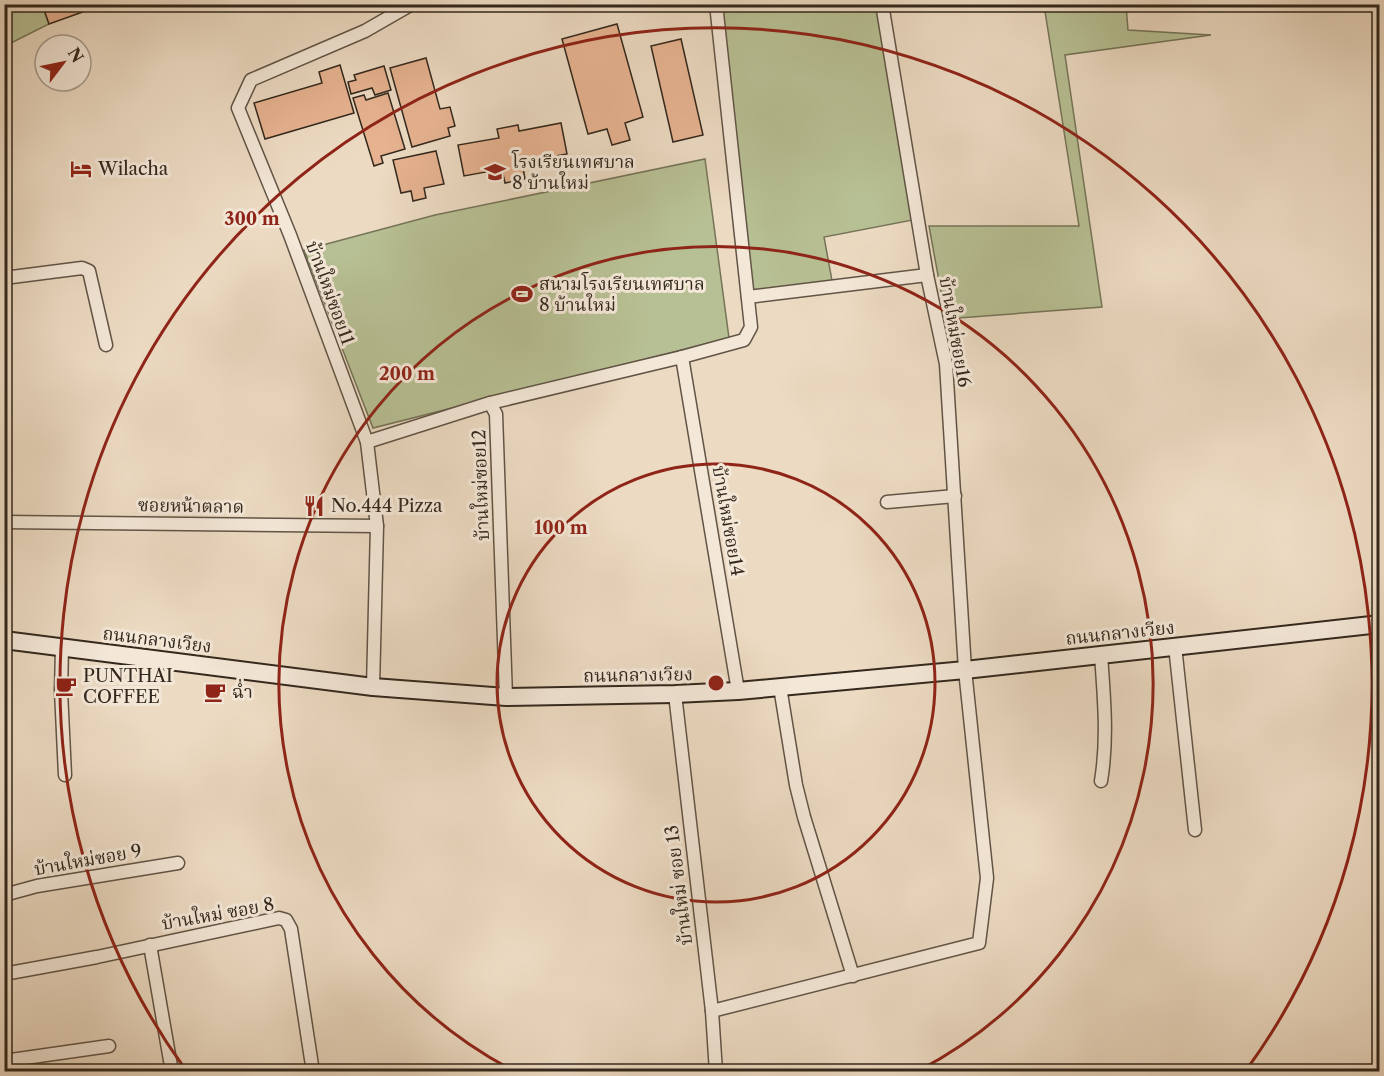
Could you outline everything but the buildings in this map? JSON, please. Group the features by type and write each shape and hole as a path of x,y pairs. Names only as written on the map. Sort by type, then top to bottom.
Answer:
{"main road":[{"name":"ถนนกลางเวียง","path":"4,640 373,687 506,697 738,691 1101,655 1380,624"}],"street":[{"name":"บ้านใหม่ซอย11","path":"373,687 377,526 367,442 290,236 238,108 251,80 365,31 412,4"},
{"path":"490,403 744,340 751,327 716,4"},
{"name":"บ้านใหม่ซอย16","path":"853,976 979,943 987,878 964,669 946,364 927,274 882,4"},
{"path":"4,278 82,268 89,271 106,345"},
{"path":"748,297 927,274"},
{"name":"บ้านใหม่ซอย14","path":"682,357 738,691"},
{"name":"บ้านใหม่ซอย12","path":"367,442 490,403 496,414 506,697"},
{"path":"888,502 955,496"},
{"name":"ซอยหน้าตลาด","path":"4,522 377,526"},
{"path":"1176,646 1195,830"},
{"path":"62,647 61,691 65,775"},
{"path":"1101,655 1106,753 1101,781"},
{"path":"712,1011 853,976 804,817 796,784 780,687"},
{"name":"บ้านใหม่ ซอย 13","path":"675,694 712,1011 716,1071"},
{"name":"บ้านใหม่ซอย 9","path":"4,895 38,886 177,863"},
{"name":"บ้านใหม่ ซอย 8","path":"4,974 97,957 279,918 286,920 291,928 313,1071"},
{"path":"150,945 172,1071"},
{"path":"4,1061 109,1046"}],"green space":[{"path":"5,5 42,5 49,24 5,46"},
{"path":"715,5 882,5 918,219 824,237 833,286 748,297"},
{"path":"1044,5 1126,5 1128,30 1211,35 1065,55 1102,307 946,319 929,226 1079,226"},
{"name":"สนามโรงเรียนเทศบาล 8 บ้านใหม่","path":"705,159 729,338 373,428 304,250 435,215"}],"place":[{"name":"Wilacha","path":"81,169"},
{"name":"โรงเรียนเทศบาล 8 บ้านใหม่","path":"495,172"},
{"name":"สนามโรงเรียนเทศบาล 8 บ้านใหม่","path":"522,294"},
{"name":"No.444 Pizza","path":"314,506"},
{"name":"PUNTHAI COFFEE","path":"66,686"},
{"name":"ฉ่ำ","path":"215,692"}]}
